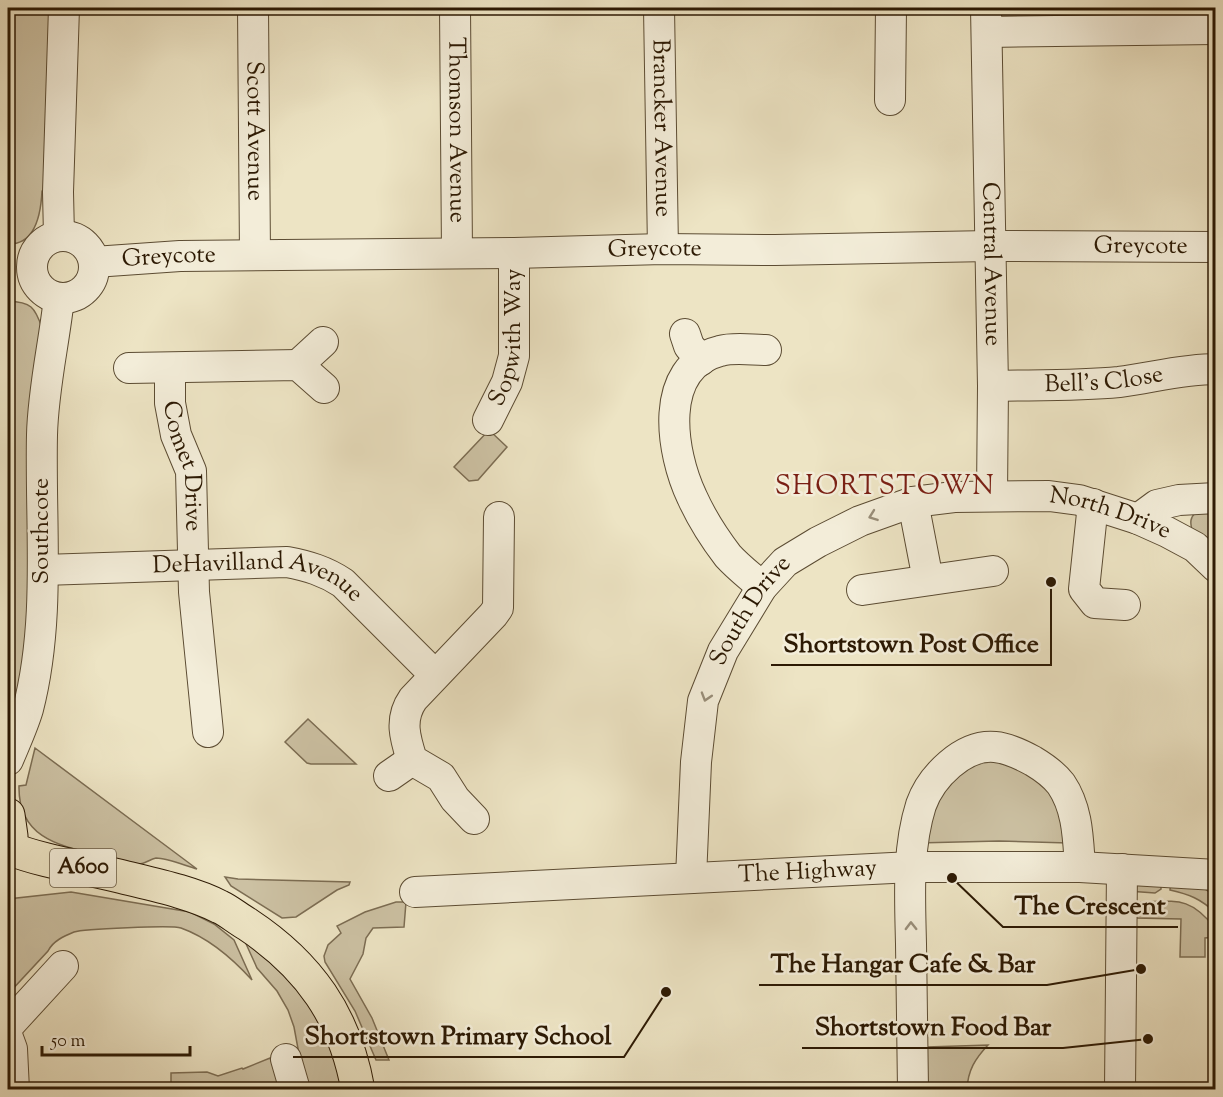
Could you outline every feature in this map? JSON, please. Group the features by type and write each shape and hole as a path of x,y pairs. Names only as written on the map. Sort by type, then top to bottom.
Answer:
{"main road":[{"path":"8,815 11,836 8,849"},
{"name":"A600","path":"8,849 31,857 159,887 221,907 270,941 307,975 344,1034 358,1089"}],"street":[{"path":"59,236 58,192 64,8"},
{"name":"Scott Avenue","path":"254,8 255,255"},
{"name":"Thomson Avenue","path":"455,8 458,253"},
{"name":"Brancker Avenue","path":"659,8 663,249"},
{"path":"890,100 891,8"},
{"path":"987,20 1215,29"},
{"name":"Central Avenue","path":"987,20 993,386 992,495"},
{"path":"59,236 70,237 83,244 94,262 92,279 84,291 72,297 59,298 48,295 19,267 40,245 59,236"},
{"name":"Greycote","path":"94,262 180,256 514,253 663,249 775,250 990,246 1215,247"},
{"name":"Sopwith Way","path":"488,420 507,382 513,356 514,253"},
{"name":"Southcote","path":"8,760 27,711 36,675 43,570 42,433 45,393 59,298"},
{"path":"684,334 689,346 701,360"},
{"path":"323,342 298,365 324,388"},
{"path":"762,587 728,556 692,497 677,449 674,413 676,394 683,379 701,360 721,350 766,350"},
{"name":"Comet Drive","path":"129,368 298,365"},
{"name":"Comet Drive","path":"170,368 170,403 176,435 191,471 194,592 208,732"},
{"name":"Bell's Close","path":"993,386 1109,383 1154,378 1198,369 1215,369"},
{"name":"South Drive","path":"692,878 696,762 703,701 723,651 762,587 785,562 860,521 913,502 992,495"},
{"name":"North Drive","path":"992,495 1049,496 1093,504 1138,519 1167,532 1195,547 1215,567"},
{"path":"1138,519 1157,505 1179,500 1215,498"},
{"path":"913,502 928,580"},
{"path":"1093,504 1084,589 1095,603 1125,605"},
{"path":"474,819 455,799 441,777 401,768 406,741 404,722 406,709 498,608 500,517"},
{"name":"DeHavilland Avenue","path":"43,570 287,562 327,573 343,583 435,675"},
{"path":"862,590 993,571"},
{"path":"913,1089 910,879 914,834 922,804 932,782 950,765 971,751 994,747 1019,754 1043,767 1060,783 1072,806 1078,830 1080,867"},
{"name":"The Highway","path":"415,892 912,867 1080,867 1167,871 1211,878"},
{"path":"1120,1089 1122,869"},
{"path":"8,1026 63,966"},
{"path":"8,1038 12,1049 14,1089"},
{"path":"286,1059 295,1089"}],"shaded area":[{"path":"13,8 54,8 46,190 42,191 38,217 31,233 17,243 8,244 8,95"},
{"path":"784,8 872,8 872,11 784,12"},
{"path":"8,301 27,304 31,307 42,328 33,601 14,717 8,713"},
{"path":"489,430 507,447 478,480 469,481 454,467"},
{"path":"1215,511 1215,546 1192,530 1191,522 1196,512"},
{"path":"308,719 356,764 307,763 285,742"},
{"path":"35,748 197,869 160,858 141,864 130,863 57,843 34,829 26,818 21,804 19,786 26,785"},
{"path":"992,754 1056,790 1068,843 999,841 918,843 952,772"},
{"path":"225,877 350,882 349,885 337,890 296,917 282,918 231,886"},
{"path":"1161,879 1161,889 1155,893 1128,891 1129,887"},
{"path":"1171,880 1205,889 1215,896 1215,913 1194,898 1170,890"},
{"path":"71,892 190,912 214,924 234,940 252,980 220,950 201,937 181,928 109,929 74,932 59,939 8,994 8,899"},
{"path":"396,902 406,902 404,927 373,928 366,938 363,954 350,979 372,1018 389,1060 376,1060 355,1011 325,962 324,956 328,945 341,933 337,926 365,912"},
{"path":"1135,902 1180,902 1197,910 1215,928 1215,937 1205,938 1205,957 1180,957 1181,919 1135,918"},
{"path":"242,935 312,998 346,1089 310,1089 288,1010 277,991 257,968"},
{"path":"988,1045 973,1065 967,1089 927,1090 927,1047"},
{"path":"270,1058 282,1089 171,1089 171,1073 207,1072 218,1076"}],"place":[{"name":"Shortstown Post Office","path":"1051,582"},
{"name":"The Crescent","path":"952,878"},
{"name":"The Hangar Cafe & Bar","path":"1141,969"},
{"name":"Shortstown Primary School","path":"666,992"},
{"name":"Shortstown Food Bar","path":"1148,1039"}],"district":[{"name":"SHORTSTOWN","path":"885,487"}]}
